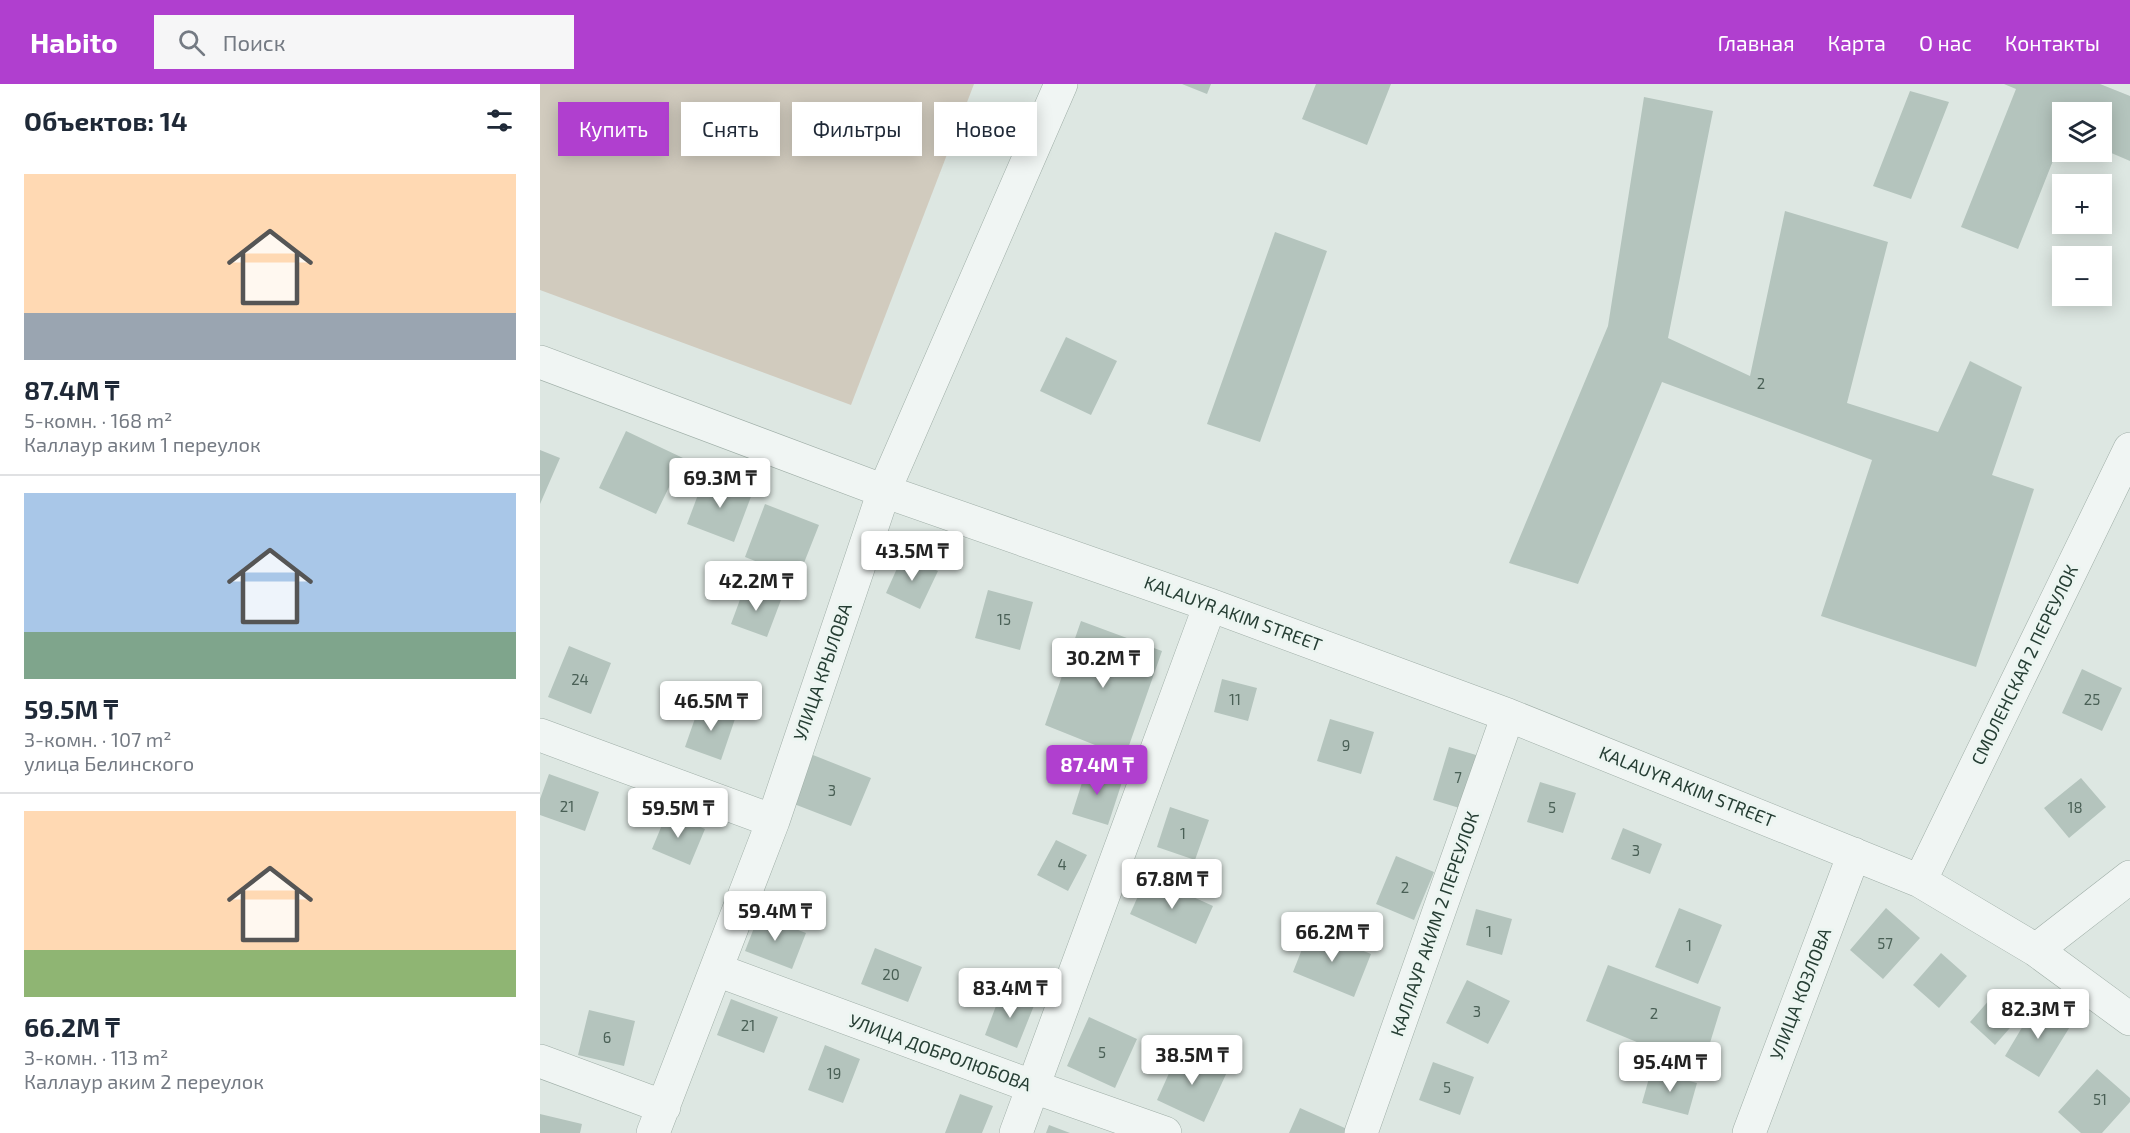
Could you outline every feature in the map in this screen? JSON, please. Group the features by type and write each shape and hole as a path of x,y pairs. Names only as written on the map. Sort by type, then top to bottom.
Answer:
{"street":[{"name":"УЛИЦА КРЫЛОВА","path":"658,1120 773,821 884,491 1061,84"},
{"name":"KALAUYR AKIM STREET","path":"540,362 884,491 1210,605 1508,715 1920,881 2036,950 2130,1019"},
{"name":"СМОЛЕНСКАЯ 2 ПЕРЕУЛОК","path":"1920,881 2130,449"},
{"path":"1016,1133 1210,605"},
{"name":"КАЛЛАУР АКИМ 2 ПЕРЕУЛОК","path":"1361,1133 1508,715"},
{"path":"540,735 773,821"},
{"name":"УЛИЦА КОЗЛОВА","path":"1749,1133 1854,854"},
{"path":"2036,950 2130,877"},
{"name":"УЛИЦА ДОБРОЛЮБОВА","path":"717,970 1034,1088 1165,1133"},
{"path":"540,1061 658,1120"}],"shaded area":[{"path":"540,84 974,84 967,102 934,102 934,156 946,156 851,405 540,290"}],"building":[{"path":"1182,84 1211,84 1207,94"},
{"path":"1316,84 1391,84 1367,145 1302,119"},
{"path":"2004,84 2100,84 2130,96 2130,161 2112,153 2112,102 2052,102 2052,162 2018,249 1961,227 2016,89"},
{"path":"1910,91 1949,102 1911,199 1873,186"},
{"path":"1644,97 1713,111 1668,338 1750,376 1785,211 1888,242 1847,403 1938,432 1970,361 2022,387 1992,475 2034,489 1976,667 1821,616 1872,460 1662,382 1578,584 1509,563 1608,326"},
{"path":"1275,232 1327,251 1260,442 1207,424"},
{"path":"1066,337 1117,361 1091,415 1040,391"},
{"path":"626,431 683,458 656,514 599,488"},
{"path":"540,450 560,458 540,504"},
{"path":"705,476 752,494 734,542 687,524"},
{"path":"765,504 819,525 798,578 745,557"},
{"path":"903,555 938,571 920,609 886,593"},
{"path":"745,586 781,600 767,637 731,624"},
{"path":"988,590 1033,602 1020,650 975,638"},
{"path":"1081,621 1162,651 1125,757 1045,725"},
{"path":"569,646 611,663 591,714 548,697"},
{"path":"2082,669 2122,688 2102,731 2062,713"},
{"path":"1222,679 1257,688 1248,721 1214,712"},
{"path":"700,704 736,716 721,760 685,747"},
{"path":"1330,719 1374,732 1361,774 1317,761"},
{"path":"1449,747 1483,757 1466,810 1433,800"},
{"path":"813,755 871,778 851,826 794,804"},
{"path":"1087,767 1123,779 1108,825 1072,814"},
{"path":"549,774 599,792 585,831 540,815 540,799"},
{"path":"2081,778 2106,807 2069,838 2044,808"},
{"path":"1540,782 1576,793 1563,833 1527,822"},
{"path":"1170,807 1209,820 1195,860 1157,847"},
{"path":"667,813 705,829 690,865 652,849"},
{"path":"1623,828 1662,844 1650,874 1611,859"},
{"path":"1056,840 1087,855 1068,891 1037,875"},
{"path":"1396,856 1434,872 1414,920 1376,904"},
{"path":"1147,876 1213,906 1196,944 1130,914"},
{"path":"1679,908 1722,925 1698,984 1655,967"},
{"path":"1886,908 1920,938 1883,979 1850,950"},
{"path":"1476,909 1512,919 1502,955 1466,945"},
{"path":"759,915 806,933 792,969 745,951"},
{"path":"1310,929 1371,954 1354,997 1293,972"},
{"path":"875,948 922,967 908,1002 861,984"},
{"path":"1941,953 1967,976 1939,1008 1913,985"},
{"path":"1608,965 1721,1007 1702,1069 1586,1021"},
{"path":"1467,980 1510,1001 1488,1044 1446,1023"},
{"path":"1002,990 1035,1003 1017,1048 985,1035"},
{"path":"1998,990 2023,1013 1995,1045 1970,1022"},
{"path":"731,999 778,1017 764,1053 717,1035"},
{"path":"2036,1004 2071,1025 2039,1077 2005,1056"},
{"path":"589,1010 635,1021 624,1066 578,1055"},
{"path":"1089,1017 1137,1039 1115,1088 1067,1066"},
{"path":"825,1045 860,1059 843,1103 808,1090"},
{"path":"1179,1051 1227,1072 1204,1122 1157,1100"},
{"path":"1433,1062 1474,1077 1460,1115 1419,1100"},
{"path":"2097,1069 2130,1098 2130,1102 2102,1133 2081,1133 2058,1112"},
{"path":"1651,1071 1697,1083 1688,1115 1642,1103"},
{"path":"960,1094 993,1106 982,1133 945,1133"},
{"path":"1300,1108 1347,1129 1345,1133 1289,1133"},
{"path":"540,1114 582,1124 580,1133 540,1133"},
{"path":"1049,1125 1070,1133 1046,1133"}]}
